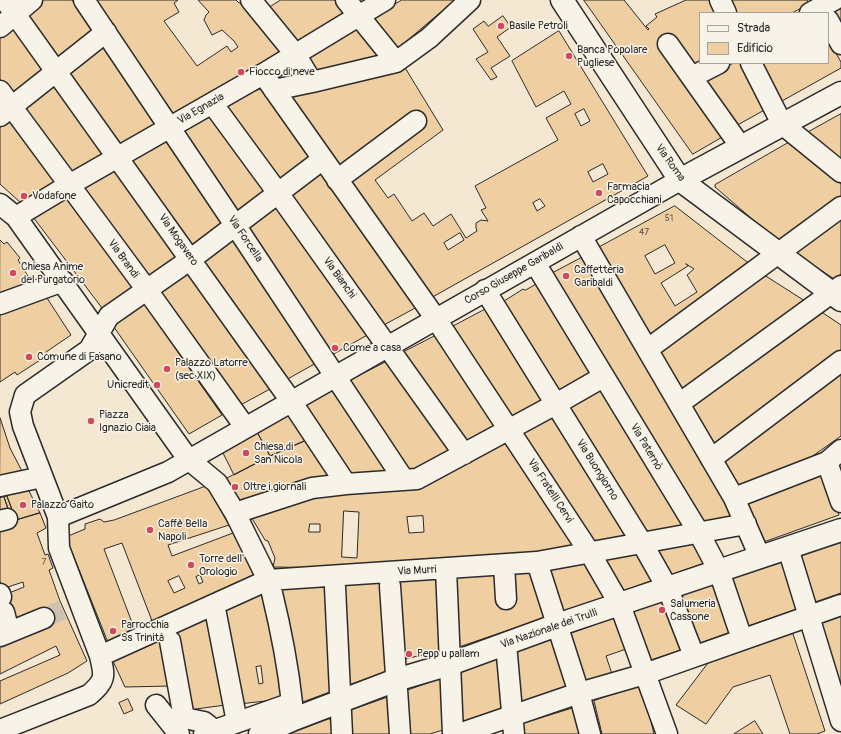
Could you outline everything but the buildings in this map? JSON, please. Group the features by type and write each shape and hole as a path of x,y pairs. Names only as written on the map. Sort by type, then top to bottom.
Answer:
{"street":[{"path":"0,27 11,7 32,0"},
{"name":"Via Forcella","path":"84,0 404,480"},
{"path":"346,0 396,62"},
{"name":"Via Egnazia","path":"16,217 169,127 263,74 385,0"},
{"path":"274,90 396,62 429,38 470,0"},
{"name":"Via Roma","path":"562,0 680,180 777,253 838,293"},
{"path":"720,0 726,12"},
{"path":"260,3 312,82"},
{"name":"Via Mogavero","path":"11,7 291,401 346,484"},
{"path":"829,22 841,44"},
{"path":"4,105 57,71 106,32"},
{"path":"668,44 741,147"},
{"path":"692,77 717,64"},
{"path":"752,64 782,124 841,172"},
{"name":"Via Fratelli Cervi","path":"263,74 436,319 590,553 620,605 667,734"},
{"name":"Corso Giuseppe Garibaldi","path":"188,459 680,180 841,93"},
{"name":"Via Bianchi","path":"212,103 388,346 464,454"},
{"name":"Via Brandi","path":"4,105 69,185 147,290 245,427"},
{"path":"337,180 416,121"},
{"path":"0,730 89,695 100,685 103,672 100,656 72,606 59,548 58,517 23,426 20,412 25,395 90,350 109,316 191,259 323,160"},
{"path":"0,204 16,217 188,459 217,483 235,513 270,587 281,631 292,703 209,732 204,722 184,718 170,642"},
{"path":"648,349 841,207"},
{"path":"581,236 680,403 734,498 760,557"},
{"name":"Via Paternò","path":"535,263 699,533 719,571 742,639"},
{"path":"0,304 63,282"},
{"name":"Via Buongiorno","path":"485,290 642,544 668,589 694,656"},
{"path":"680,403 838,293"},
{"path":"711,458 841,361"},
{"path":"235,513 312,488 417,478 464,454 603,377"},
{"path":"734,498 834,456 841,502"},
{"path":"58,517 168,472 188,459"},
{"path":"0,486 42,477"},
{"name":"Via Murri","path":"100,656 270,587 446,569 537,562 746,524"},
{"name":"Via Nazionale dei Trulli","path":"260,734 294,719 396,680 450,664 557,625 841,530"},
{"path":"788,548 808,617 840,709"},
{"path":"537,562 579,693 590,734"},
{"path":"504,565 506,599"},
{"path":"446,569 453,734"},
{"path":"390,586 400,734"},
{"path":"335,587 342,734"},
{"path":"2,601 4,634 44,618"},
{"path":"459,734 513,725 579,693 645,674 841,605"},
{"path":"216,614 237,722"},
{"path":"506,644 513,725"},
{"path":"156,705 179,734"}],"tunnel":[{"path":"44,618 64,609"}],"place":[{"name":"Basile Petroli","path":"501,26"},
{"name":"Banca Popolare Pugliese","path":"569,56"},
{"name":"Fiocco di neve","path":"241,72"},
{"name":"Farmacia Capocchiani","path":"599,193"},
{"name":"Vodafone","path":"24,196"},
{"name":"Chiesa Anime del Purgatorio","path":"13,273"},
{"name":"Caffetteria Garibaldi","path":"566,276"},
{"name":"Come a casa","path":"335,348"},
{"name":"Comune di Fasano","path":"29,357"},
{"name":"Palazzo Latorre (sec XIX)","path":"167,369"},
{"name":"Unicredit","path":"157,385"},
{"name":"Piazza Ignazio Ciaia","path":"91,421"},
{"name":"Chiesa di San Nicola","path":"246,453"},
{"name":"Oltre i giornali","path":"235,487"},
{"name":"Palazzo Gaito","path":"23,505"},
{"name":"Caffè Bella Napoli","path":"150,530"},
{"name":"Torre dell' Orologio","path":"191,565"},
{"name":"Salumeria Cassone","path":"662,610"},
{"name":"Parrocchia Ss Trinità","path":"113,631"},
{"name":"Pepp u pallam","path":"409,654"}]}
